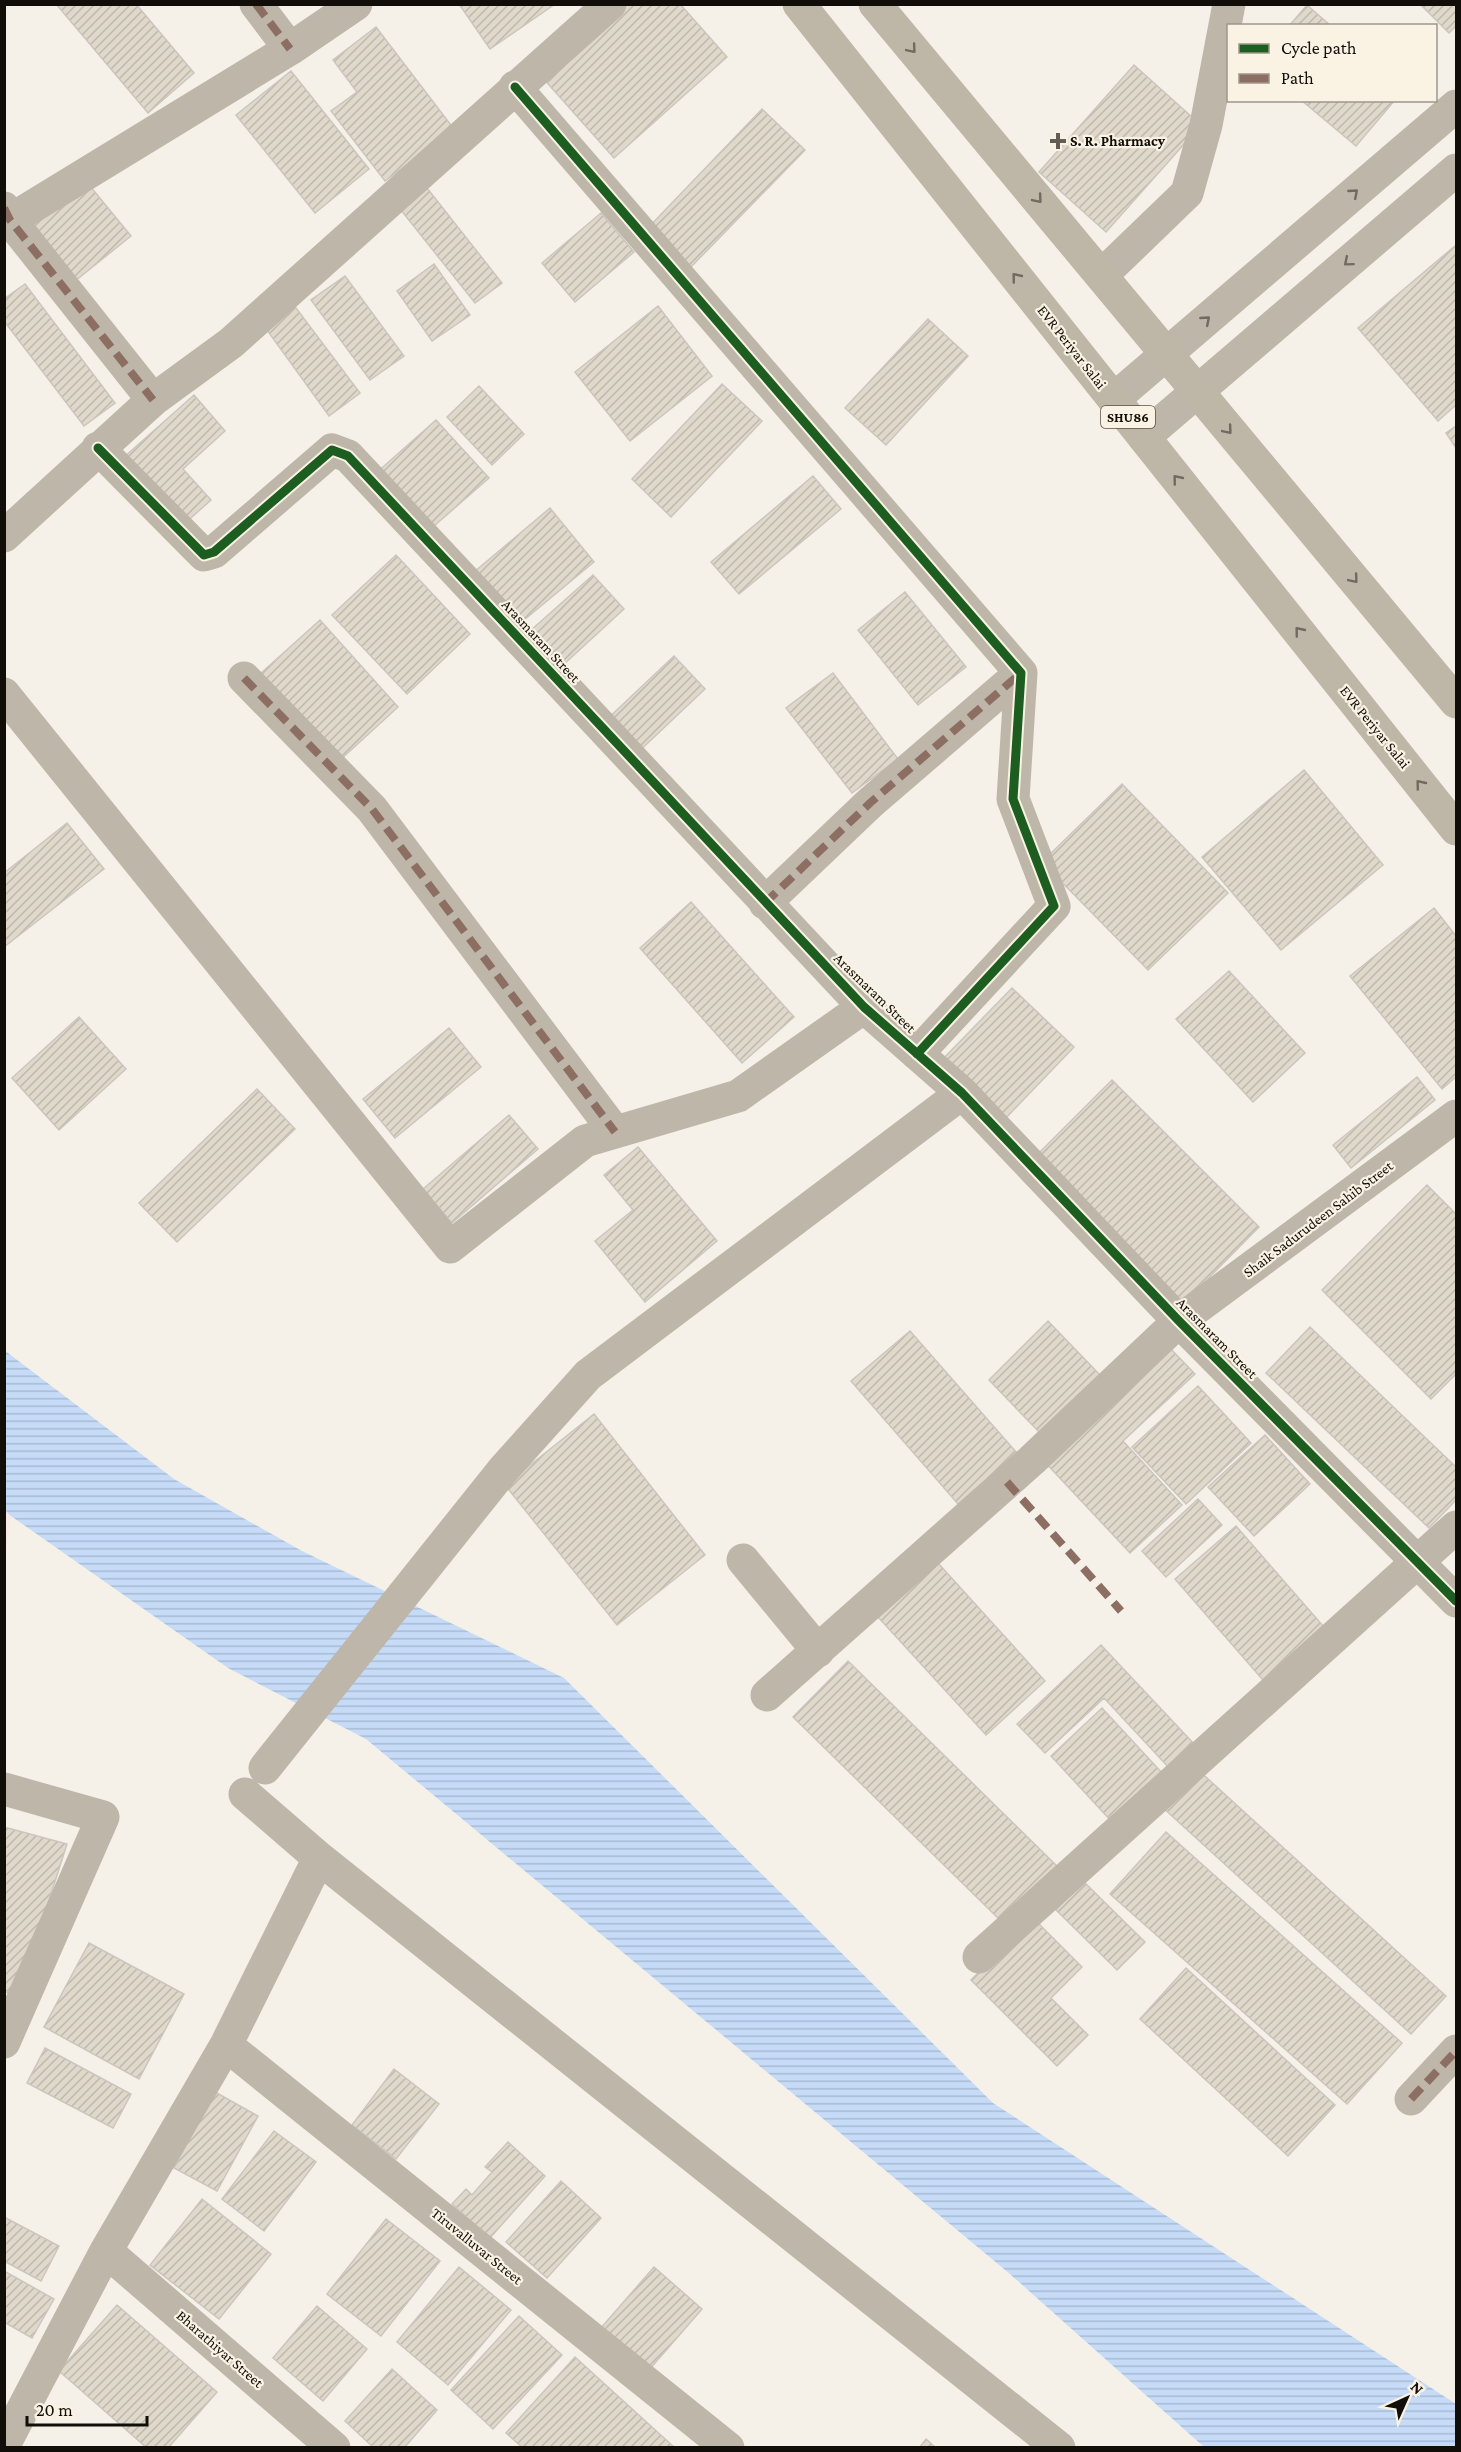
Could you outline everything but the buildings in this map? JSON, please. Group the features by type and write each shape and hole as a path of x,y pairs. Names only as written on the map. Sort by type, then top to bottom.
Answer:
{"main road":[{"name":"EVR Periyar Salai","path":"800,4 1456,830"},
{"path":"875,4 1456,702"}],"street":[{"path":"256,4 290,49"},
{"path":"153,400 6,217 290,49 356,4"},
{"path":"4,536 98,447 153,400 231,343 610,4"},
{"path":"1102,275 1186,193 1206,125 1229,4"},
{"path":"515,87 1021,673 1013,799 1053,906 917,1054"},
{"path":"1114,399 1456,106"},
{"path":"1144,437 1456,170"},
{"name":"Arasmaram Street","path":"98,447 204,555 214,552 332,450 348,456 864,1007 962,1093 1179,1321 1456,1601"},
{"path":"765,903 870,803 1021,673"},
{"path":"244,678 372,809 615,1131"},
{"path":"4,694 450,1247 585,1141 738,1096 864,1007"},
{"path":"266,1768 503,1470 588,1375 962,1093"},
{"name":"Shaik Sadurudeen Sahib Street","path":"767,1695 1032,1460 1179,1321 1456,1116"},
{"path":"979,1957 1456,1527"},
{"path":"743,1560 818,1651"},
{"path":"4,1789 103,1817 4,2042"},
{"path":"245,1794 319,1858 1059,2448"},
{"path":"4,2445 106,2251 226,2045 319,1858"},
{"name":"Tiruvalluvar Street","path":"226,2045 728,2448"},
{"path":"1411,2099 1456,2052"},
{"name":"Bharathiyar Street","path":"106,2251 334,2448"}],"shaded area":[{"path":"5,1509 11,1516 5,1559"}],"water":[{"path":"4,1350 174,1479 302,1551 564,1678 993,2103 1456,2404 1456,2447 1204,2447 1010,2274 366,1739 228,1668 11,1516 4,1509"}],"marked path":[{"path":"256,4 290,49"},
{"path":"4,208 10,220 153,400"},
{"path":"765,903 870,803 1021,673"},
{"path":"244,678 372,809 615,1132"},
{"path":"1007,1482 1121,1611"},
{"path":"1411,2099 1456,2051"}],"cycle path":[{"path":"515,87 1021,673 1013,799 1054,906 917,1054"},
{"path":"98,448 204,555 214,552 332,450 348,456 864,1007 962,1093 1179,1321 1456,1601"}],"place":[{"name":"S. R. Pharmacy","path":"1058,141"}]}
